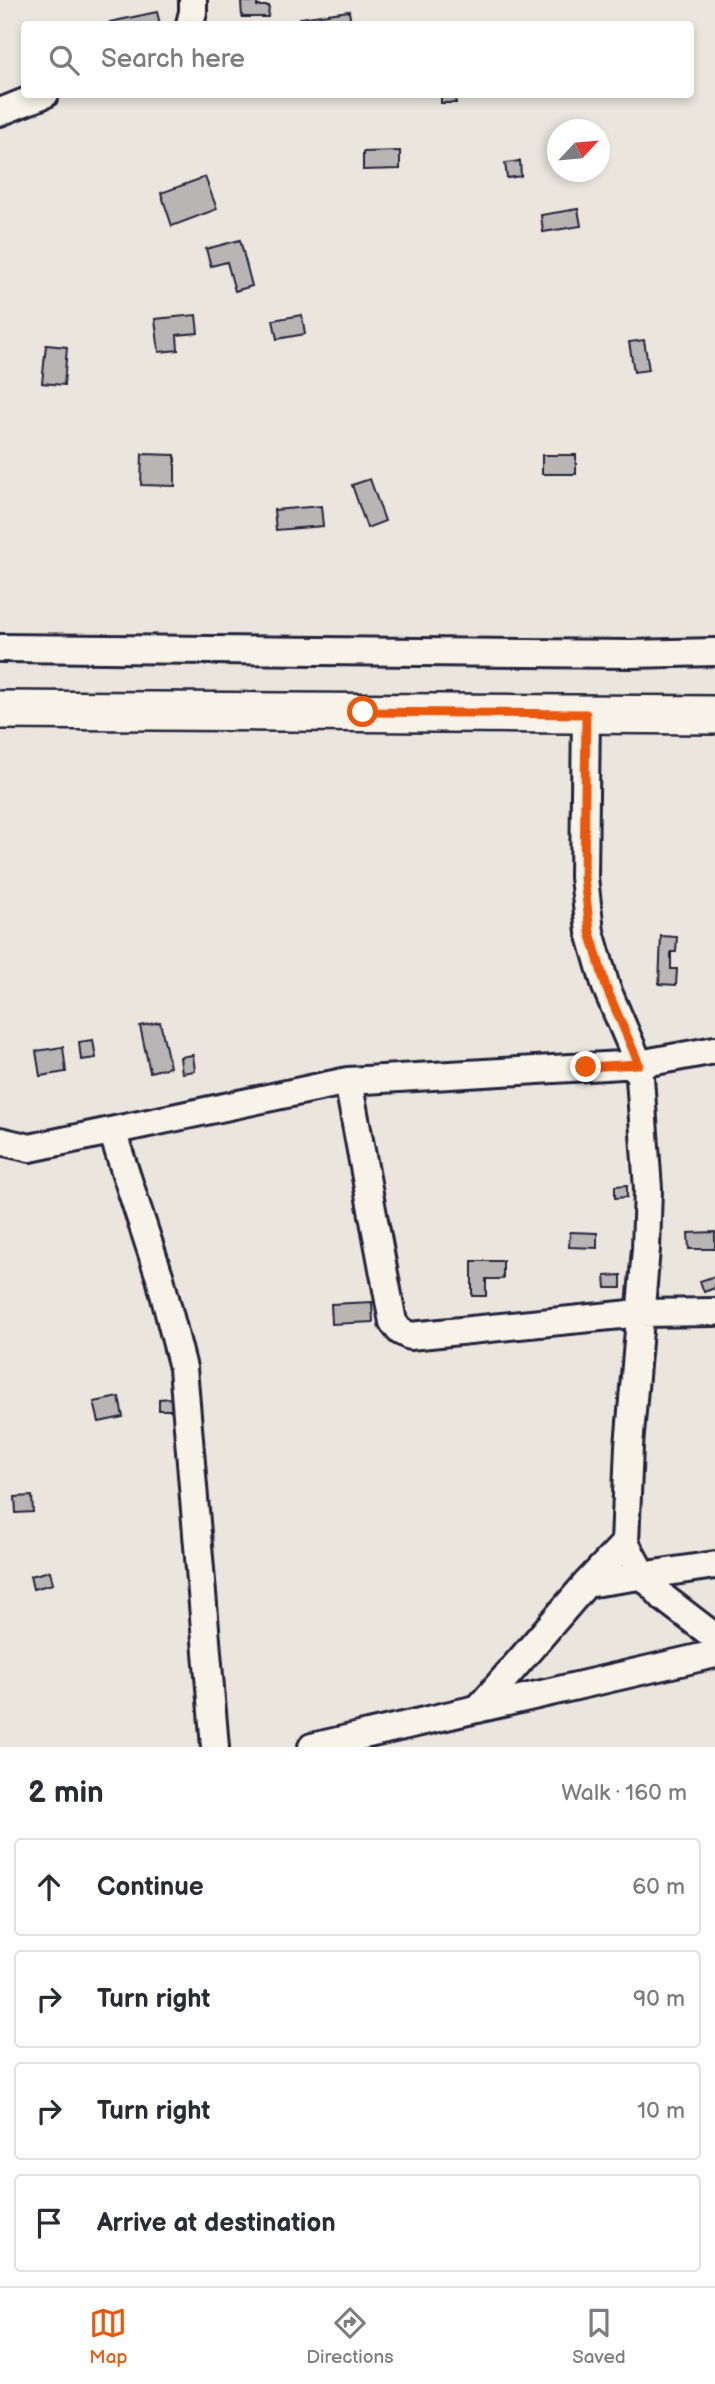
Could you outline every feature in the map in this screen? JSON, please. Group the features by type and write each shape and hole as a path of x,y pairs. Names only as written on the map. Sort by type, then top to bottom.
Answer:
{"main road":[{"path":"0,710 715,715"}],"street":[{"path":"190,21 193,0"},
{"path":"0,113 36,98"},
{"path":"0,648 616,654 715,652"},
{"path":"586,714 584,877 590,932 606,987 639,1064 648,1189 641,1313 628,1446 625,1543 642,1574 664,1598 715,1637"},
{"path":"0,1160 30,1148 348,1081 639,1064 715,1050"},
{"path":"348,1081 393,1322 400,1331 410,1336 641,1313 715,1312"},
{"path":"112,1131 160,1279 183,1368 215,1747"},
{"path":"0,1142 30,1148"},
{"path":"478,1709 625,1543"},
{"path":"586,1584 715,1565"},
{"path":"312,1747 715,1654"}],"building":[{"path":"241,2 257,2 257,6 269,6 268,17 242,17"},
{"path":"349,11 351,21 300,21 300,18"},
{"path":"157,12 159,21 115,21"},
{"path":"441,98 456,98 456,103 441,103"},
{"path":"400,151 400,169 363,170 363,152"},
{"path":"520,161 521,176 507,178 505,163"},
{"path":"205,177 217,209 172,226 161,193"},
{"path":"578,209 581,226 543,232 541,215"},
{"path":"240,240 252,286 235,291 227,262 211,266 206,249"},
{"path":"196,315 198,333 177,335 178,350 159,352 155,319"},
{"path":"302,315 305,334 277,339 273,320"},
{"path":"644,340 649,370 634,372 629,342"},
{"path":"46,345 67,347 64,385 42,383"},
{"path":"142,454 175,455 175,486 141,485"},
{"path":"542,455 576,455 576,474 542,474"},
{"path":"370,479 385,521 367,528 352,485"},
{"path":"321,506 323,526 276,530 274,510"},
{"path":"661,936 677,937 676,952 671,952 671,969 677,969 676,985 659,984"},
{"path":"160,1022 170,1067 150,1072 140,1026"},
{"path":"93,1040 96,1058 81,1060 79,1042"},
{"path":"63,1047 66,1072 40,1076 36,1051"},
{"path":"193,1055 195,1071 182,1073 180,1057"},
{"path":"627,1185 627,1197 615,1198 615,1186"},
{"path":"570,1232 597,1233 597,1248 569,1247"},
{"path":"715,1232 715,1249 689,1249 688,1233"},
{"path":"472,1261 503,1261 503,1279 486,1279 486,1296 472,1296"},
{"path":"621,1275 621,1288 606,1288 605,1276"},
{"path":"715,1276 715,1288 704,1292 700,1281"},
{"path":"372,1302 373,1322 332,1324 331,1304"},
{"path":"119,1397 123,1417 99,1422 94,1402"},
{"path":"171,1398 172,1410 159,1410 159,1399"},
{"path":"32,1496 33,1512 16,1513 15,1497"},
{"path":"50,1571 53,1584 33,1589 30,1576"}],"route":[{"path":"363,712 586,714 584,877 590,932 606,987 639,1064 586,1067"}]}
